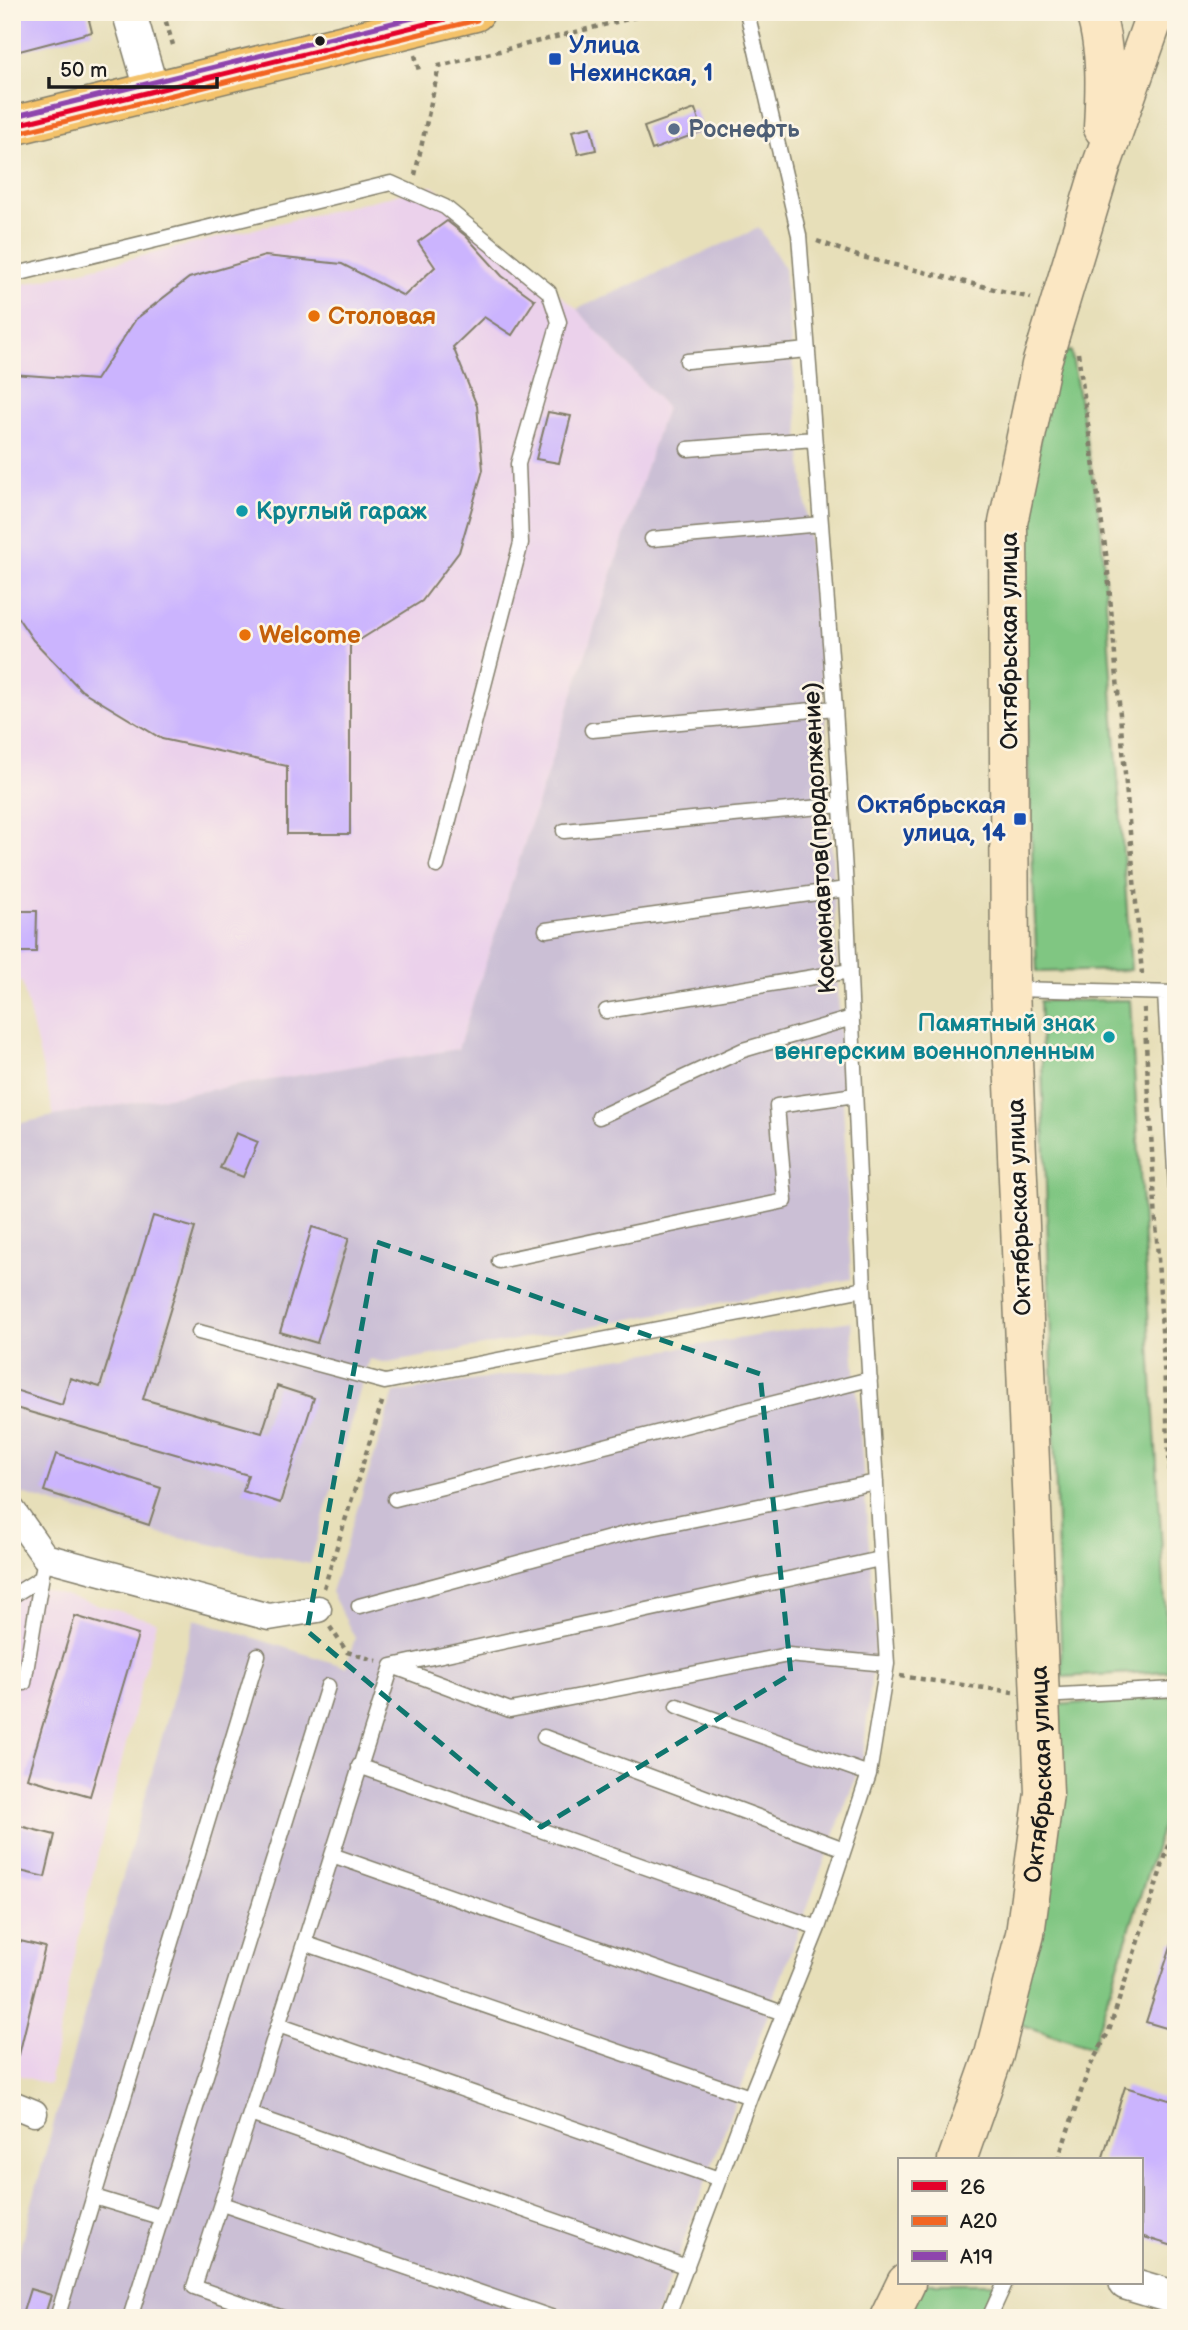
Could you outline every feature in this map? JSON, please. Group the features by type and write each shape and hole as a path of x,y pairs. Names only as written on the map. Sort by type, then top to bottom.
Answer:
{"main road":[{"path":"12,126 152,91 393,22 475,12"},
{"path":"1095,12 1100,28 1106,81 1101,167"},
{"name":"Октябрьская улица","path":"958,2158 994,2055 1025,1934 1044,1793 1010,989 1008,523 1041,365 1101,167 1156,12"},
{"path":"889,2318 906,2284"}],"street":[{"path":"129,12 152,91"},
{"path":"12,1510 43,1567 269,1617 317,1609"},
{"path":"1129,2284 1176,2298"}],"lane":[{"name":"Космонавтов(продолжение)","path":"667,2318 750,2096 818,1928 869,1774 886,1669 864,1289 841,805 799,235 747,12"},
{"path":"12,275 391,183 445,207 549,292 559,322 519,464 521,543 438,866"},
{"path":"687,361 808,350"},
{"path":"688,449 814,439"},
{"path":"652,539 821,524"},
{"path":"592,730 835,708"},
{"path":"564,831 841,805"},
{"path":"546,930 846,889"},
{"path":"607,1011 850,971"},
{"path":"1010,989 1171,993 1176,1188"},
{"path":"599,1117 743,1050 852,1018"},
{"path":"499,1261 785,1201 777,1106 855,1095"},
{"path":"199,1332 385,1382 864,1289"},
{"path":"395,1499 870,1379"},
{"path":"359,1606 632,1532 876,1482"},
{"path":"391,1666 880,1559"},
{"path":"12,1596 43,1567"},
{"path":"24,1683 43,1567"},
{"path":"57,2318 258,1655"},
{"path":"391,1666 510,1710 788,1655 886,1669"},
{"path":"283,2318 194,2287 391,1666"},
{"path":"130,2318 328,1686"},
{"path":"1040,1696 1176,1689"},
{"path":"677,1706 869,1774"},
{"path":"544,1737 844,1849"},
{"path":"359,1766 818,1928"},
{"path":"332,1855 783,2012"},
{"path":"304,1943 750,2096"},
{"path":"278,2025 719,2179"},
{"path":"250,2114 687,2267"},
{"path":"94,2197 160,2217"},
{"path":"222,2204 554,2318"},
{"path":"989,2318 1005,2284"}],"path":[{"path":"163,12 173,45"},
{"path":"391,183 415,176 439,66 656,12"},
{"path":"799,235 858,256 1059,305"},
{"path":"1077,347 1107,561 1144,992 1176,1580"},
{"path":"388,1381 317,1609 347,1652 391,1666"},
{"path":"886,1669 1040,1696"},
{"path":"1059,2158 1089,2068 1109,2031 1176,1823"}],"highlighted area":[{"path":"377,1242 760,1374 791,1674 541,1827 307,1631"}],"shaded area":[{"path":"433,186 577,309 666,407 458,1049 54,1116 22,982 12,982 12,287"},
{"path":"759,228 784,267 826,725 851,1279 388,1363 369,1359 310,1564 160,1534 12,1491 12,1125 458,1049 666,407 577,309"},
{"path":"851,1321 876,1633 863,1757 655,2318 12,2318 12,2278 195,1619 346,1667 355,1638 331,1592 394,1393"},
{"path":"17,1581 157,1622 85,1906 49,2085 12,2073 12,1584"}],"green space":[{"path":"1071,351 1101,527 1131,970 1037,972 1020,553 1054,354"},
{"path":"1130,1000 1169,1671 1062,1677 1040,1001"},
{"path":"1173,1696 1172,1795 1092,2048 1016,2023 1056,1705"},
{"path":"916,2284 996,2284 981,2318 899,2318"}],"building":[{"path":"12,12 87,12 92,32 12,53"},
{"path":"695,109 703,131 652,150 644,127"},
{"path":"591,127 596,150 578,154 572,131"},
{"name":"Круглый гараж","path":"447,221 466,236 502,276 535,300 512,335 484,317 453,347 477,406 483,470 459,552 422,601 350,646 350,834 287,834 287,766 162,739 81,690 33,640 12,609 12,374 96,380 136,319 189,278 265,256 342,264 404,296 435,267 418,242"},
{"path":"548,412 571,416 559,463 536,459"},
{"path":"12,911 37,911 36,952 12,952"},
{"path":"236,1133 258,1142 243,1177 220,1168"},
{"path":"153,1216 195,1228 143,1399 262,1433 277,1386 314,1398 280,1503 243,1491 248,1475 12,1407 12,1389 62,1405 70,1378 100,1387"},
{"path":"312,1227 349,1238 317,1343 280,1332"},
{"path":"56,1454 161,1488 149,1525 44,1491"},
{"path":"75,1616 138,1635 90,1796 27,1778"},
{"path":"12,1824 55,1835 45,1877 12,1869"},
{"path":"12,1939 45,1947 19,2055 12,2055"},
{"path":"1172,1943 1176,1943 1176,2031 1146,2022"},
{"path":"1125,2087 1176,2102 1176,2134 1170,2153 1176,2154 1176,2247 1142,2236 1142,2158 1103,2158"},
{"path":"30,2289 51,2295 44,2318 21,2318"}],"transit line":[{"name":"A19","path":"12,117 437,12"},
{"name":"26","path":"12,126 474,12"},
{"name":"А20","path":"14,134 477,20"}],"place":[{"name":"Улица Нехинская, 1","path":"555,59"},
{"name":"Роснефть","path":"674,129"},
{"name":"Столовая","path":"314,316"},
{"name":"Круглый гараж","path":"242,511"},
{"name":"Welcome","path":"245,635"},
{"name":"Октябрьская улица, 14","path":"1020,819"},
{"name":"Памятный знак венгерским военнопленным","path":"1109,1037"}]}
